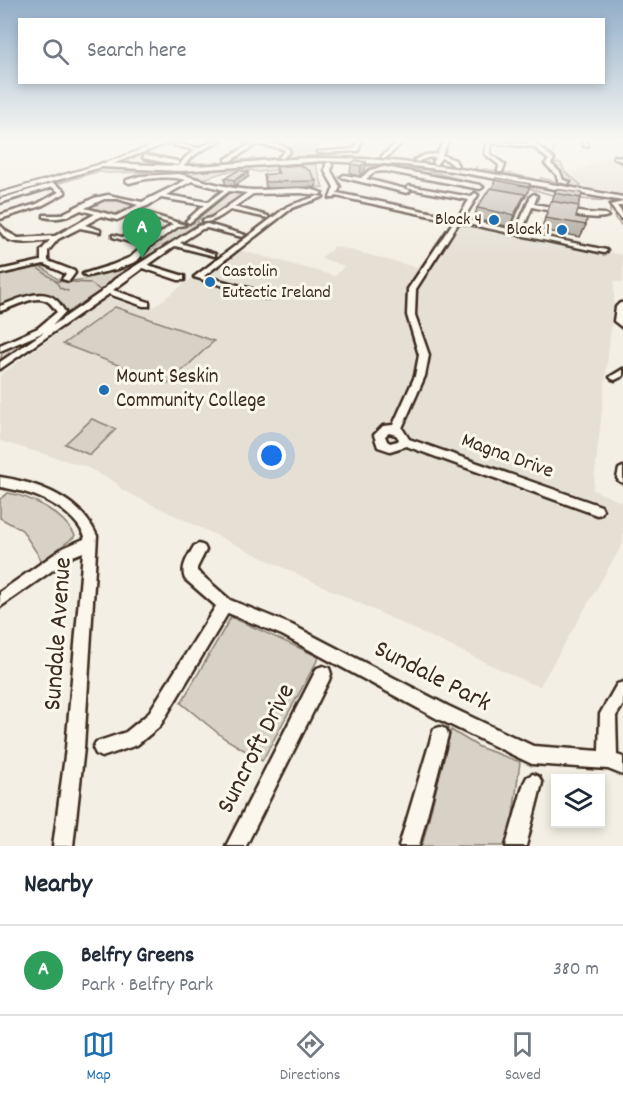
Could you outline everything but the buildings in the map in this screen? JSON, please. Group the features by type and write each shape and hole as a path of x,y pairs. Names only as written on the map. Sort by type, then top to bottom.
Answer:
{"main road":[{"path":"0,195 49,180"}],"street":[{"path":"79,208 98,215 117,218 189,180"},
{"path":"197,180 250,194 291,200"},
{"path":"267,296 198,277 290,207 323,191 329,184 327,180"},
{"path":"333,180 337,187 333,195"},
{"path":"364,180 408,189 476,193"},
{"path":"394,204 416,180"},
{"path":"435,180 484,195"},
{"name":"Magna Drive","path":"485,180 462,219 412,289 411,315 424,355 420,376 397,422 396,429 381,432 380,441 390,447 399,446 403,441 597,510"},
{"path":"514,180 623,199"},
{"path":"561,180 567,182"},
{"path":"0,201 53,185 63,192 27,210 0,217"},
{"path":"189,221 228,189"},
{"path":"205,221 213,219 250,194 301,191 323,191 410,212 462,219"},
{"path":"349,193 353,196 604,251"},
{"path":"46,216 55,218 107,196 145,205"},
{"path":"161,196 207,204"},
{"path":"519,201 532,201 595,216 621,217"},
{"path":"523,228 521,226 532,201"},
{"path":"621,217 613,205 623,204"},
{"path":"580,207 588,209 595,216"},
{"path":"230,208 266,217"},
{"path":"133,211 178,224 197,228 207,226 242,235"},
{"path":"45,262 43,257 46,248 56,238 98,215"},
{"path":"87,274 134,259 148,245 178,224"},
{"path":"495,224 573,238 572,240"},
{"path":"78,225 98,231"},
{"path":"0,227 9,239"},
{"path":"0,366 141,265 197,228"},
{"path":"115,236 148,245"},
{"path":"0,243 9,239 56,238"},
{"path":"38,239 46,248"},
{"path":"174,244 213,255"},
{"path":"0,272 45,262 71,273 66,279"},
{"path":"141,265 181,278"},
{"path":"105,293 146,304"},
{"path":"0,309 46,297 52,300 61,312 53,321 32,334 0,348"},
{"path":"623,305 620,307 618,321 623,325"},
{"path":"396,429 403,436 403,441"},
{"path":"623,472 623,478"},
{"name":"Sundale Avenue","path":"1,483 34,490 72,511 86,524 90,543 75,750 63,846"},
{"path":"0,600 68,552 90,543"},
{"name":"Sundale Park","path":"199,550 190,567 190,574 225,605 287,630 442,712 532,755 616,763"},
{"path":"102,748 131,739 153,720 225,605"},
{"name":"Suncroft Drive","path":"236,846 323,674"},
{"path":"616,763 608,714 623,690"},
{"path":"409,846 440,735"},
{"path":"516,846 532,783"}],"shaded area":[{"path":"58,180 69,180 61,183 47,184"},
{"path":"314,180 321,180 323,187 308,189 317,185"},
{"path":"533,180 552,180 563,183 562,180 575,180 581,185 576,188"},
{"path":"574,180 623,180 623,196 584,190 586,187"},
{"path":"229,191 247,193 211,217 199,219 197,222 205,225 192,228 0,361 3,350 48,326 64,312 52,297 42,295 0,307 0,275 41,267 58,279 68,281 115,270 136,260 169,232 188,226 177,222 179,220 187,224 194,223 196,217"},
{"path":"104,198 139,205 117,217 84,208"},
{"path":"451,222 623,255 623,282 614,281 614,300 593,490 623,503 623,543 540,686 529,683 122,490 115,482 84,466 0,441 0,375 107,297 148,311 232,248 335,276 344,266 321,258 335,246 419,268"},
{"path":"115,307 214,341 168,384 63,344"},
{"path":"92,419 116,429 90,455 65,444"},
{"path":"8,493 37,502 55,513 69,527 74,537 42,561 22,530 0,518 0,499"},
{"path":"231,617 319,657 262,761 224,738 181,703"},
{"path":"451,730 479,747 520,762 509,846 422,846"}],"waterway":[{"path":"465,180 475,183"},
{"path":"528,188 556,196"},
{"path":"580,199 623,202"},
{"path":"610,208 610,213"},
{"path":"614,217 623,227"},
{"path":"36,267 56,281"},
{"path":"56,281 90,283 100,290"},
{"path":"56,281 60,288 68,291"}],"place":[{"name":"Block 4","path":"494,220"},
{"name":"Block 1","path":"562,230"},
{"name":"Belfry Greens","path":"142,258"},
{"name":"Castolin Eutectic Ireland","path":"210,282"},
{"name":"Mount Seskin Community College","path":"104,390"}]}
